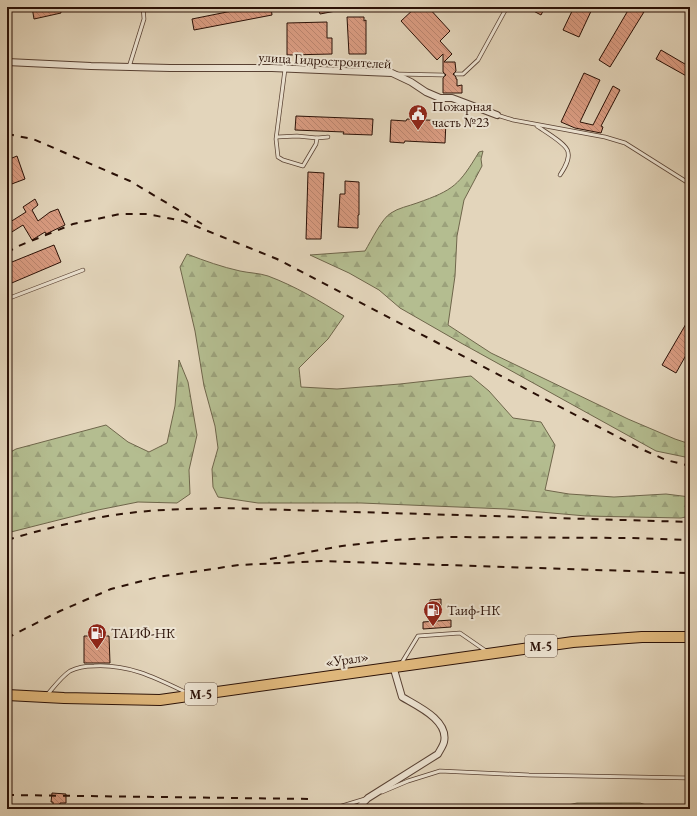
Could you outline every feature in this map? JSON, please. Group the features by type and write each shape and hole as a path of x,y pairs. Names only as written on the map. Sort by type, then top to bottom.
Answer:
{"highway":[{"name":"«Урал»","path":"7,695 45,698 160,700 489,653 588,641 642,637 690,637"}],"street":[{"name":"улица Гидростроителей","path":"7,62 129,67 285,69 392,73 440,98 452,98 497,115"},
{"path":"357,809 368,798 438,754 444,742 443,731 435,718 402,697 397,666"}],"lane":[{"path":"129,67 144,18 143,7"},
{"path":"456,74 463,74 478,60 508,7"},
{"path":"285,69 276,137 278,157 303,166 316,144 317,138"},
{"path":"392,73 443,75"},
{"name":"улица Гидростроителей","path":"497,115 536,125 605,137 625,143 690,184"},
{"path":"536,125 565,147 568,152 567,162 560,175"},
{"path":"276,137 328,137"},
{"path":"7,299 82,270"},
{"path":"397,666 418,636 460,633 489,653"},
{"path":"45,698 62,677 71,671 81,667 101,665 124,667 146,674 192,696"},
{"path":"332,809 368,798 408,781 440,771 529,775 690,778"}],"green space":[{"path":"483,151 481,159 482,166 464,200 457,236 455,276 448,325 491,353 628,419 690,444 690,458 656,451 400,308 379,290 349,273 310,255 365,251 380,225 391,213 448,190 466,172 479,152"},
{"path":"187,254 227,268 268,276 317,299 344,316 328,339 299,368 301,387 337,389 471,376 489,391 513,418 541,422 555,445 545,490 569,494 614,497 666,494 690,497 690,516 681,518 586,516 506,509 361,503 258,503 218,497 213,487 212,469 218,448 215,426 204,386 195,331 180,267"},
{"path":"179,360 188,382 197,435 189,470 190,494 177,503 138,502 98,510 7,533 7,454 16,449 106,425 128,442 149,452 167,443 175,406"},
{"path":"577,803 640,803 659,809 549,809"}],"building":[{"path":"32,7 60,7 61,13 34,19"},
{"path":"252,7 271,7 272,15 194,30 192,19"},
{"path":"318,7 340,7 341,10 320,14"},
{"path":"416,7 428,7 450,31 440,41 452,54 444,62 455,62 456,71 453,74 457,79 457,86 462,85 462,93 443,93 443,78 446,75 443,72 443,54 437,60 401,21"},
{"path":"526,7 545,7 541,15"},
{"path":"574,7 593,7 579,37 563,30"},
{"path":"630,7 647,7 610,67 599,60"},
{"path":"347,17 364,17 364,21 366,20 366,54 349,54"},
{"path":"327,22 327,38 332,38 332,54 287,55 287,23"},
{"path":"661,50 690,67 690,78 656,59"},
{"path":"584,73 600,80 580,122 593,125 613,86 620,90 601,126 603,127 601,133 575,128 561,122"},
{"path":"296,116 373,119 372,135 295,130"},
{"name":"Пожарная часть №23","path":"407,119 446,121 445,143 405,141 404,143 390,142 391,120 406,121"},
{"path":"17,156 25,179 9,185 7,181 7,160"},
{"path":"308,172 324,173 321,239 306,239"},
{"path":"345,181 359,182 358,228 338,227 340,194 345,194"},
{"path":"35,199 38,205 32,210 38,221 50,212 58,209 65,225 46,234 45,232 32,240 23,225 7,235 7,224 26,212 23,207"},
{"path":"54,245 61,262 7,285 7,264"},
{"path":"690,317 690,348 676,373 662,365"},
{"path":"441,599 441,607 430,607 430,600"},
{"path":"451,620 451,627 423,629 423,622"},
{"name":"ТАИФ-НК","path":"84,636 109,636 110,663 84,663"},
{"path":"52,793 66,794 66,803 60,803 60,809 53,809 53,802 51,802"}],"railway":[{"path":"7,134 33,139 130,181 202,224"},
{"path":"7,253 16,247 73,224 120,214 147,214 183,221 277,259 637,447 666,460 690,466"},
{"path":"7,540 37,531 113,515 176,509 223,508 690,522"},
{"path":"270,559 342,546 393,540 447,537 629,538 690,540"},
{"path":"7,638 60,611 111,589 158,577 239,565 322,561 690,573"},
{"path":"7,795 311,799"}],"place":[{"name":"Пожарная часть №23","path":"418,131"},
{"name":"Таиф-НК","path":"433,627"},
{"name":"ТАИФ-НК","path":"97,650"}]}
